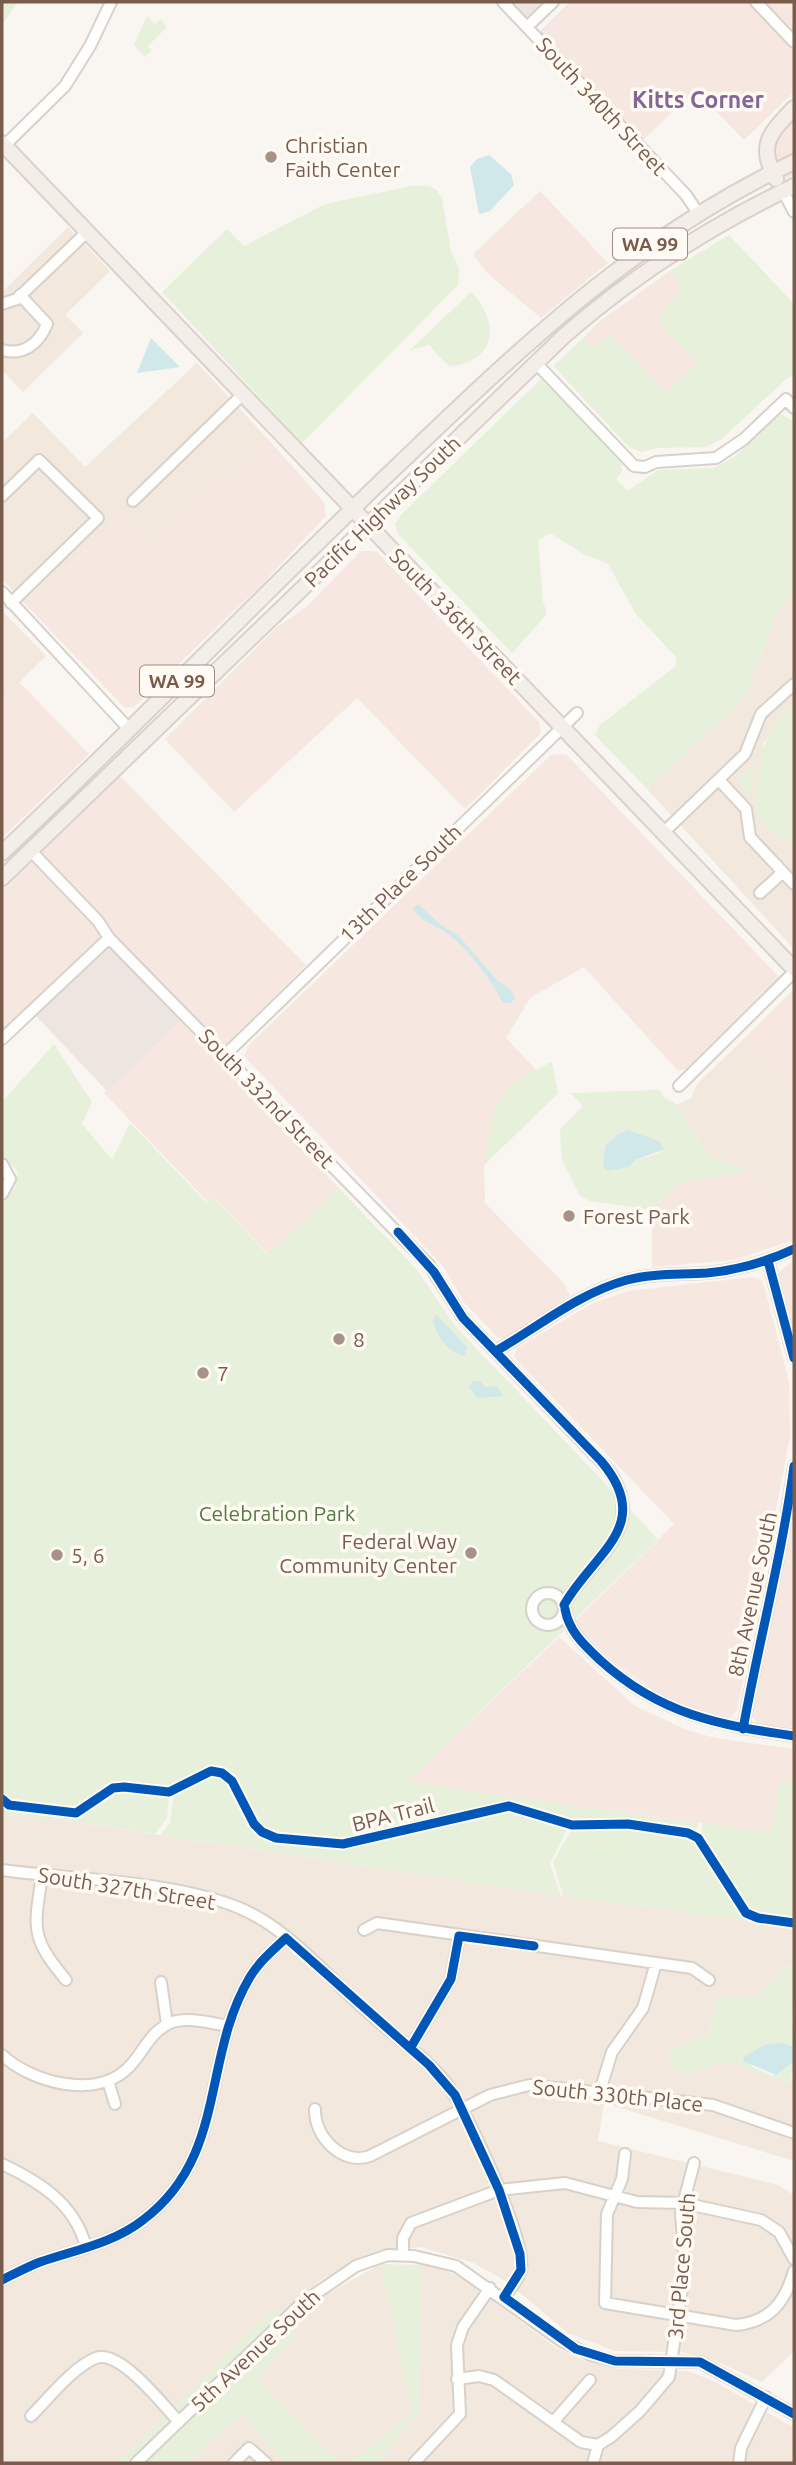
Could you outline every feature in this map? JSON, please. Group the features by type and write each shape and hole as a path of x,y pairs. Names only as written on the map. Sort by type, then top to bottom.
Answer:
{"main road":[{"path":"788,188 772,173 766,152 767,143 794,108"},
{"name":"South 336th Street","path":"2,145 664,832 794,971"},
{"name":"Pacific Highway South","path":"2,853 353,509 545,326 634,256 698,214 794,162"},
{"name":"Pacific Highway South","path":"2,878 536,363 619,291 702,236 788,188"},
{"path":"500,398 524,362 550,338 552,333 545,326"},
{"path":"72,811 94,780 130,742 129,729"},
{"path":"31,850 28,840 59,809 80,778"}],"street":[{"path":"2,145 65,86 90,46 111,2"},
{"name":"South 340th Street","path":"503,2 686,195 698,214"},
{"path":"527,27 553,2"},
{"path":"756,2 794,42"},
{"path":"788,188 794,212"},
{"path":"2,304 20,295 88,232"},
{"path":"2,350 12,353 26,349 43,335 47,324 20,295"},
{"path":"536,363 634,466 716,458 744,439 786,399 794,408"},
{"path":"133,501 243,394"},
{"path":"2,496 39,460 98,518 11,603"},
{"path":"2,592 129,729"},
{"path":"664,832 747,751 753,727 761,714 794,684"},
{"name":"13th Place South","path":"226,1054 577,713"},
{"path":"719,780 746,809 750,837 794,884"},
{"name":"South 332nd Street","path":"31,850 98,921 109,938 226,1054 429,1265 455,1308 601,1461 617,1482 623,1505 620,1528 600,1560"},
{"path":"760,893 783,872"},
{"path":"2,1039 109,938"},
{"path":"679,1086 794,971"},
{"path":"2,1194 10,1180 4,1167"},
{"path":"496,1351 580,1299 629,1279 706,1273 768,1261 794,1249"},
{"path":"768,1261 794,1358"},
{"name":"8th Avenue South","path":"743,1729 762,1622 790,1528 794,1466"},
{"path":"580,1640 537,1620 533,1609 537,1598 567,1587 600,1560"},
{"path":"548,1625 560,1620 564,1607 600,1560"},
{"path":"548,1593 556,1595 564,1607 570,1627 580,1640 641,1692 700,1720 794,1736"},
{"name":"South 327th Street","path":"2,1870 160,1889 218,1901 250,1913 286,1938 411,2047 443,2079 463,2109 499,2190 521,2262 518,2277 504,2297"},
{"path":"41,1875 35,1920 39,1945 66,1980"},
{"path":"363,1930 377,1923 692,1968 709,1980"},
{"path":"411,2047 451,1979 459,1936"},
{"path":"2,2280 142,2222 168,2197 186,2174 204,2137 228,2025 254,1970 286,1938"},
{"path":"600,2091 612,2052 643,2008 656,1963"},
{"path":"161,1982 167,2024"},
{"path":"2,2054 40,2077 87,2085 108,2081 126,2070 148,2041 167,2024 183,2021 228,2025"},
{"path":"108,2081 115,2104"},
{"name":"South 330th Place","path":"315,2109 318,2130 342,2154 353,2160 370,2155 463,2109 518,2086 546,2085 713,2105 794,2133"},
{"path":"625,2154 622,2179 607,2214 605,2303 736,2325 751,2324 778,2307 794,2271"},
{"name":"3rd Place South","path":"598,2445 617,2432 657,2394 669,2377 685,2269 680,2227 683,2203 694,2163"},
{"path":"2,2164 33,2180 68,2209 82,2229 86,2247"},
{"path":"403,2255 402,2238 411,2223 499,2190 565,2183 637,2202 683,2203 761,2220 779,2232 794,2259"},
{"name":"5th Avenue South","path":"136,2463 313,2294 356,2266 388,2255 403,2255 456,2266 504,2297 563,2342 592,2355 615,2361 694,2361 710,2366 794,2414"},
{"path":"414,2463 458,2418 460,2412 456,2355 459,2336 490,2288"},
{"path":"31,2416 68,2379 94,2358 103,2357 113,2358 127,2368 179,2421"},
{"path":"457,2379 479,2376 494,2380 581,2442 598,2445 593,2463"},
{"path":"554,2421 590,2380"},
{"path":"739,2463 741,2448 766,2397"},
{"path":"234,2463 249,2448 266,2463"}],"shaded area":[{"path":"510,2 544,2 527,19"},
{"path":"570,2 794,2 794,92 744,140 695,90 640,143 538,33"},
{"path":"794,108 794,175 780,182 767,143"},
{"path":"540,191 608,263 541,318 488,274 473,254"},
{"path":"68,227 110,271 65,315 83,333 23,392 2,370 2,292"},
{"path":"671,270 681,289 660,318 698,363 666,392 609,334 593,347 583,338 600,321"},
{"path":"197,363 268,439 150,549 120,517 26,605 2,579 2,443 33,413 85,467"},
{"path":"268,439 324,502 326,516 261,585 134,707 124,707 26,605 120,516 151,548"},
{"path":"361,551 376,551 539,722 541,733 465,809 357,698 234,812 165,739 277,627 305,608"},
{"path":"794,589 794,703 763,744 794,832 794,949 647,789 745,698 777,613"},
{"path":"2,611 46,656 2,699"},
{"path":"19,682 89,754 2,838 2,699"},
{"path":"551,755 567,755 779,977 686,1069 678,1071 584,967 530,998 506,1038 558,1093 484,1165 485,1203 563,1282 570,1295 507,1338 498,1338 464,1302 443,1266 244,1056 250,1044"},
{"path":"114,770 306,965 221,1049 109,938 2,1035 2,878"},
{"path":"109,946 180,1021 107,1091 36,1016"},
{"path":"792,991 794,993 794,1091 744,1039"},
{"path":"180,1021 339,1188 269,1255 214,1197 208,1202 104,1093"},
{"path":"744,1039 794,1091 794,1217 751,1170 708,1156 677,1105 691,1098 698,1083"},
{"path":"751,1170 794,1217 794,1240 734,1260 652,1267 652,1210 679,1183"},
{"path":"794,1260 794,1330 778,1273"},
{"path":"753,1277 761,1279 765,1289 789,1382 790,1437 737,1710 731,1717 718,1717 664,1697 612,1661 573,1623 674,1524 514,1357 517,1348 593,1303 629,1291"},
{"path":"794,1518 794,1730 764,1726 755,1721 752,1713"},
{"path":"559,1637 635,1706 687,1730 715,1738 794,1749 794,1836 406,1782"},
{"path":"2,1815 46,1818 563,1896 794,1927 794,1964 786,1966 757,1997 716,1999 707,2036 676,2048 688,2075 727,2061 786,2083 794,2082 794,2161 604,2103 598,2141 778,2185 794,2195 794,2351 762,2382 709,2358 682,2352 615,2351 568,2333 507,2282 474,2263 421,2247 395,2250 356,2259 318,2282 124,2463 2,2463"},
{"path":"381,2264 414,2414 361,2463 329,2463 240,2375 327,2294"},
{"path":"422,2265 438,2267 460,2277 555,2347 580,2359 619,2369 688,2371 716,2382 794,2428 794,2463 376,2463 419,2413 420,2368 412,2329"},
{"path":"241,2414 287,2463 187,2463"}],"green space":[{"path":"2,2 18,2 2,25"},
{"path":"147,16 155,24 160,19 167,27 148,46 152,50 145,57 134,45"},
{"path":"412,186 436,189 442,198 451,251 459,268 458,285 302,443 162,292 227,229 244,246 325,204"},
{"path":"729,235 794,304 794,376 787,378 723,438 706,447 657,448 642,452 629,447 553,366 583,338 593,347 609,334 666,392 698,363 661,326 660,318 681,289 671,270"},
{"path":"471,292 479,301 488,321 489,341 484,350 465,363 453,366 444,361 429,345 410,350"},
{"path":"541,379 621,460 622,471 616,479 627,491 658,470 714,468 734,457 780,413 794,422 794,589 777,613 745,698 647,789 595,735 600,725 676,666 676,657 636,614 608,564 584,554 550,533 538,540 543,601 547,614 512,653 398,534 395,524 400,516"},
{"path":"794,703 794,846 774,834 756,813 762,753 774,727"},
{"path":"754,764 751,796 736,780"},
{"name":"Celebration Park","path":"54,1044 92,1102 82,1124 112,1160 130,1123 207,1203 213,1197 268,1255 339,1188 418,1271 455,1326 658,1539 407,1782 699,1823 696,1831 630,1821 572,1822 508,1803 344,1841 303,1839 265,1829 252,1813 232,1774 212,1767 168,1788 117,1784 74,1809 42,1808 4,1797 2,1205 15,1187 16,1175 18,1176 17,1171 2,1154 2,1102"},
{"path":"552,1062 558,1093 484,1165 494,1113 507,1090 533,1071"},
{"path":"660,1090 664,1097 677,1105 708,1156 751,1170 679,1183 652,1210 590,1201 580,1196 562,1160 560,1129 583,1106 571,1093","holes":["633,1131 660,1153 636,1160 629,1167 603,1167 610,1142 625,1132"]},
{"path":"210,1773 229,1779 250,1823 273,1840 335,1848 504,1809 565,1826 567,1829 550,1864 561,1896 160,1835 170,1823 174,1793"},
{"path":"780,1780 794,1782 794,1921 749,1911 700,1834 703,1823 772,1833"},
{"path":"124,1789 169,1795 167,1818 155,1834 46,1818 2,1815 2,1803 18,1810 74,1817 109,1794"},
{"path":"631,1826 694,1838 739,1909 757,1922 563,1896 553,1862 572,1829"},
{"path":"794,1964 794,2046 790,2045 750,2066 773,2076 794,2061 791,2076 794,2082 786,2083 727,2061 689,2075 674,2070 668,2057 676,2048 707,2036 716,1998 757,1997 786,1966"},
{"path":"381,2264 422,2265 419,2413 376,2463 349,2463 412,2414"},
{"path":"276,2307 297,2333 256,2379 339,2463 287,2463 241,2414 187,2463 117,2463"}],"water":[{"path":"489,155 511,174 514,185 490,211 479,214 470,167 477,159"},
{"path":"151,338 180,367 137,373"},
{"path":"418,904 441,925 459,936 497,980 511,990 515,998 511,1003 503,1003 479,966 456,941 416,913 413,908"},
{"path":"628,1130 659,1141 664,1149 636,1160 629,1167 607,1171 603,1167 605,1146 618,1134"},
{"path":"436,1314 467,1347 465,1356 453,1352 441,1338 433,1321"},
{"path":"473,1381 480,1381 485,1387 497,1386 503,1396 477,1398 469,1387"},
{"path":"779,2043 794,2046 794,2061 776,2075 743,2061 744,2057 764,2045"}],"cycle path":[{"path":"398,1232 434,1272 463,1318 601,1461 616,1484 622,1504 621,1521 614,1538 564,1605"},
{"path":"496,1351 576,1302 609,1286 647,1276 730,1270 762,1262 794,1249"},
{"path":"768,1261 794,1358"},
{"path":"743,1729 794,1466"},
{"path":"565,1609 570,1625 584,1644 601,1661 645,1694 691,1714 715,1721 794,1736"},
{"name":"BPA Trail","path":"2,1799 9,1805 76,1813 113,1788 169,1792 211,1771 222,1773 232,1781 254,1824 262,1832 276,1838 343,1844 509,1806 572,1825 628,1824 688,1833 698,1838 746,1913 758,1918 794,1923"},
{"path":"411,2047 451,1979 459,1936 534,1946"},
{"path":"2,2280 40,2262 120,2235 143,2220 170,2195 189,2167 201,2137 235,2008 250,1977 266,1956 286,1938 429,2065 455,2095 499,2190 520,2254 521,2270 504,2297 576,2349 615,2361 700,2362 794,2414"}],"place":[{"name":"Christian Faith Center","path":"271,157"},
{"name":"Forest Park","path":"569,1216"},
{"name":"8","path":"339,1339"},
{"name":"7","path":"203,1373"},
{"name":"Federal Way Community Center","path":"471,1553"},
{"name":"5, 6","path":"57,1555"}],"district":[{"name":"Kitts Corner","path":"698,99"}]}
